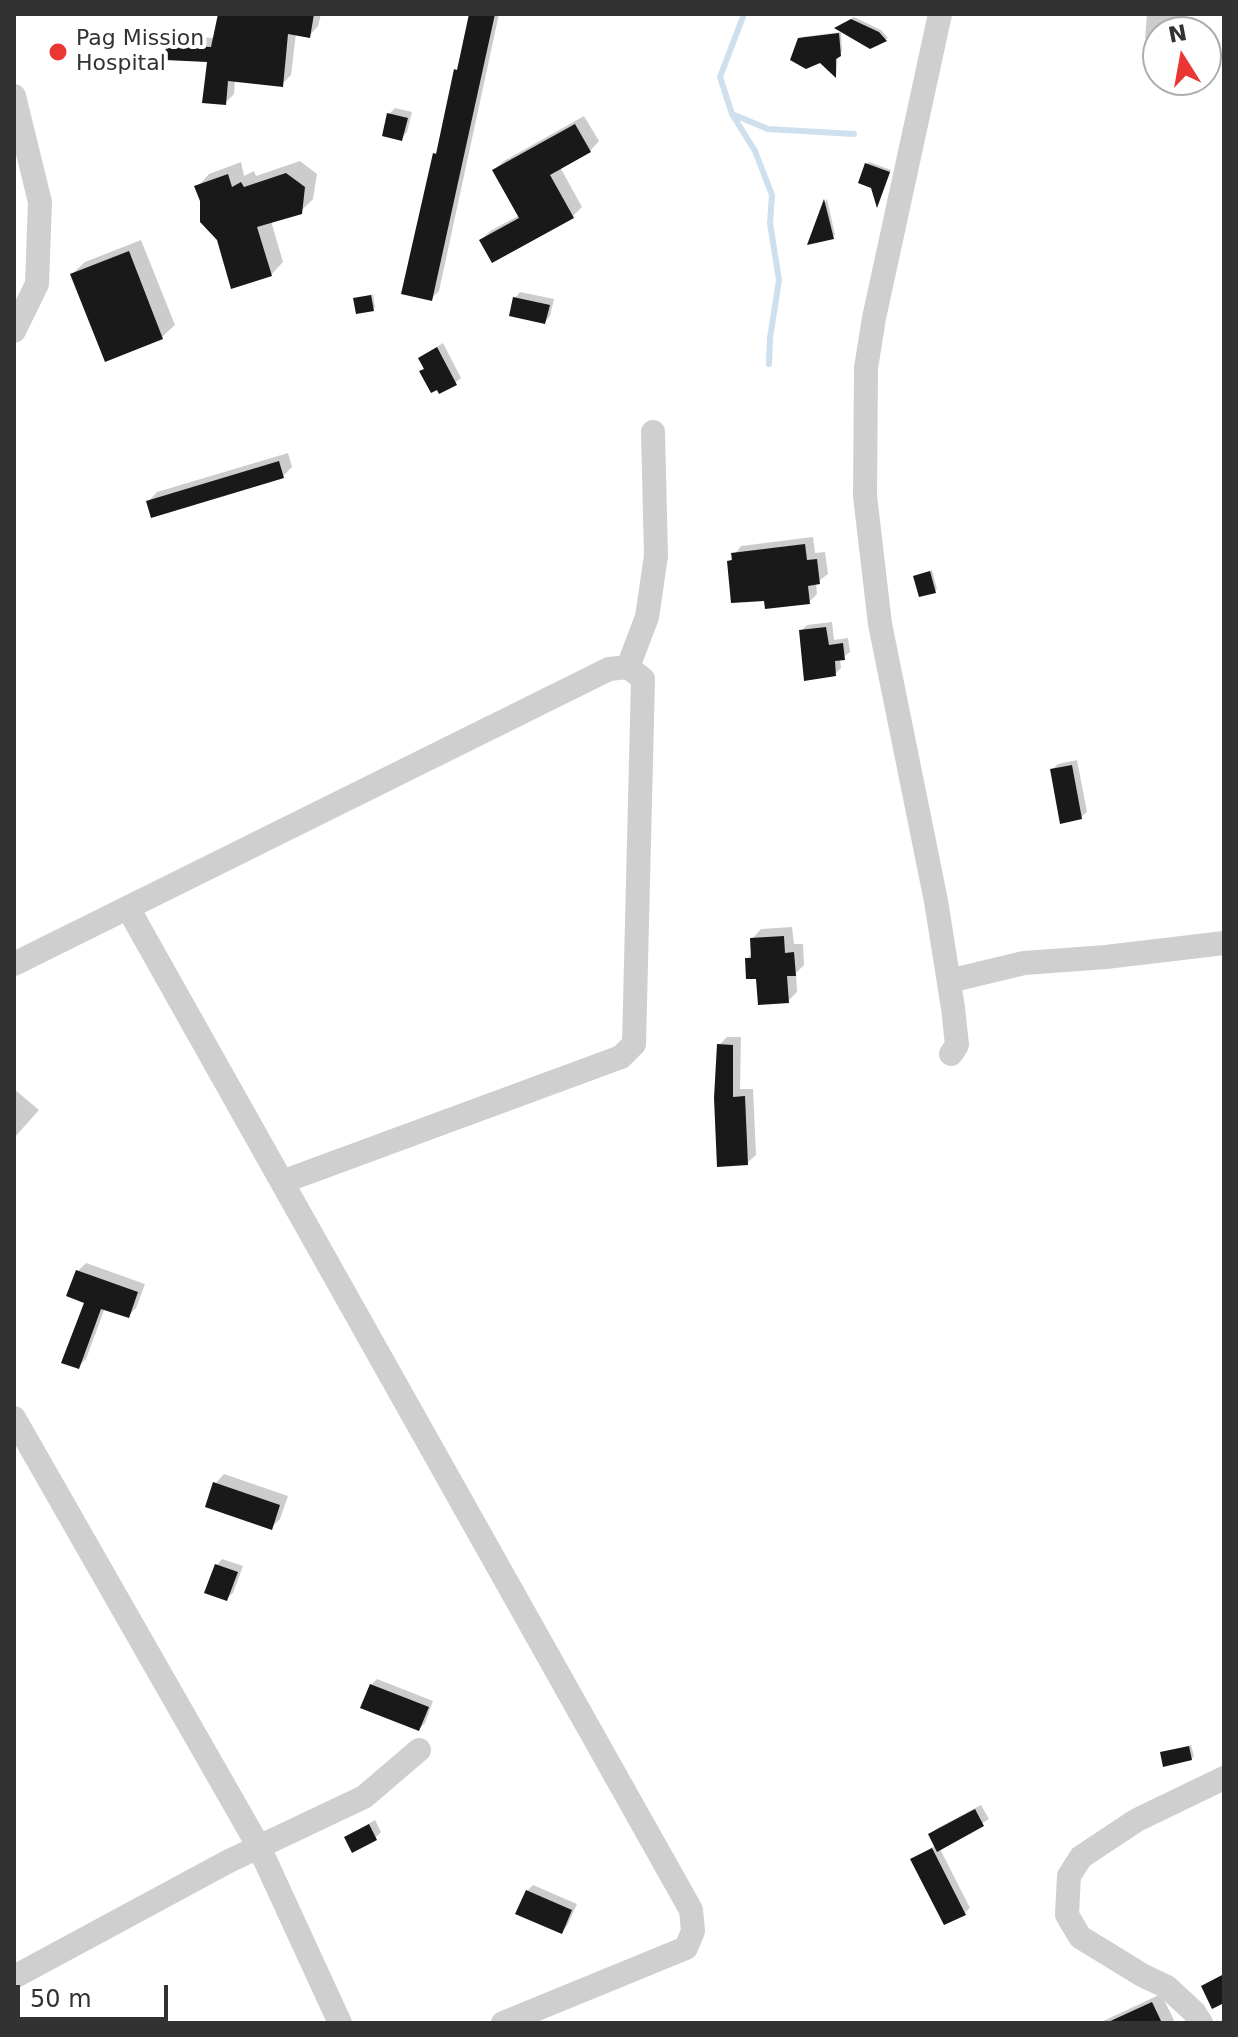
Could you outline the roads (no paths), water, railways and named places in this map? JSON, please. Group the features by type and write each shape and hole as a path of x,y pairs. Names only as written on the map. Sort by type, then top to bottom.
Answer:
{"street":[{"path":"940,14 874,318 866,368 865,496 880,624 936,901 949,981 957,1045 951,1054"},
{"path":"14,96 40,202 37,284 14,331"},
{"path":"628,667 647,617 656,556 653,432"},
{"path":"14,964 609,669 628,667 643,679 634,1044 621,1057 282,1182"},
{"path":"128,908 691,1910 693,1931 686,1948 503,2023"},
{"path":"949,981 1024,963 1224,943"},
{"path":"14,1418 259,1847 340,2023"},
{"path":"14,1977 259,1847 364,1797 419,1750"},
{"path":"1201,2023 1194,2012 1167,1987 1080,1937 1067,1915 1069,1876 1081,1857 1137,1820 1224,1778"}],"waterway":[{"path":"744,14 720,77 732,114 768,129 854,134"},
{"path":"732,114 755,151 772,195 770,223 779,280 769,364"}],"place":[{"name":"Pag Mission Hospital","path":"58,52"}]}
